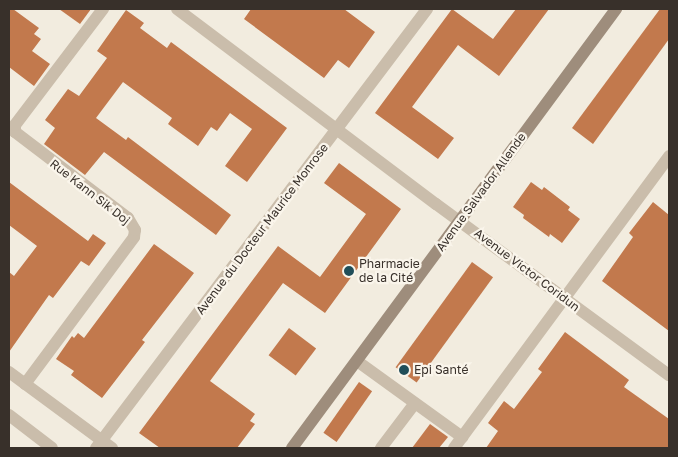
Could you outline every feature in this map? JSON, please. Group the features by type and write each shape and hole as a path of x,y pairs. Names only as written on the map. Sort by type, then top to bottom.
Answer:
{"main road":[{"name":"Avenue Salvador Allende","path":"296,447 616,9"}],"street":[{"name":"Rue Kann Sik Doj","path":"25,384 134,237 135,230 128,218 15,132 15,125 103,9"},
{"name":"Avenue Victor Coridun","path":"177,9 337,130 669,375"},
{"name":"Avenue du Docteur Maurice Monrose","path":"103,446 427,9"},
{"path":"454,448 669,156"},
{"path":"357,361 462,437"},
{"path":"9,372 103,446"},
{"path":"381,448 415,403"},
{"path":"9,415 52,448"}],"building":[{"path":"9,9 13,9 39,28 34,34 41,39 32,51 50,64 34,86 9,67"},
{"path":"59,9 91,9 80,24"},
{"path":"251,9 344,9 375,32 349,68 338,60 324,78 244,19"},
{"path":"452,9 493,39 516,9 549,9 499,76 458,45 412,107 454,138 438,159 375,113"},
{"path":"660,9 669,9 669,39 593,144 572,128"},
{"path":"126,10 144,23 140,28 167,48 171,42 287,128 247,182 225,166 252,129 230,113 217,131 211,127 198,146 168,124 172,118 123,82 96,118 126,140 128,137 231,215 216,235 104,152 85,175 44,144 55,128 45,120 68,89 79,96 107,58 97,51"},
{"path":"339,163 401,209 325,313 283,283 210,381 255,414 250,421 255,424 237,448 160,448 139,433 278,246 320,277 366,214 324,183"},
{"path":"9,182 88,241 93,234 106,243 89,266 81,261 53,298 49,295 9,352 9,272 14,276 37,246 9,225"},
{"path":"531,182 542,190 544,187 570,207 568,210 580,219 562,243 550,234 549,237 523,218 524,215 513,207"},
{"path":"653,202 669,215 669,331 602,281 633,237 629,233"},
{"path":"154,244 194,273 142,340 145,342 102,398 71,375 74,371 56,359 72,336 74,338 78,333 84,338"},
{"path":"472,262 493,277 417,382 396,367"},
{"path":"289,328 316,348 296,376 269,355"},
{"path":"565,332 629,380 624,387 669,419 669,448 486,448 498,431 488,423 504,401 514,409 542,372 538,369"},
{"path":"359,382 372,391 337,442 323,433"},
{"path":"430,424 448,437 439,448 412,448"}],"place":[{"name":"Pharmacie de la Cité","path":"349,271"},
{"name":"Epi Santé","path":"404,370"}]}
